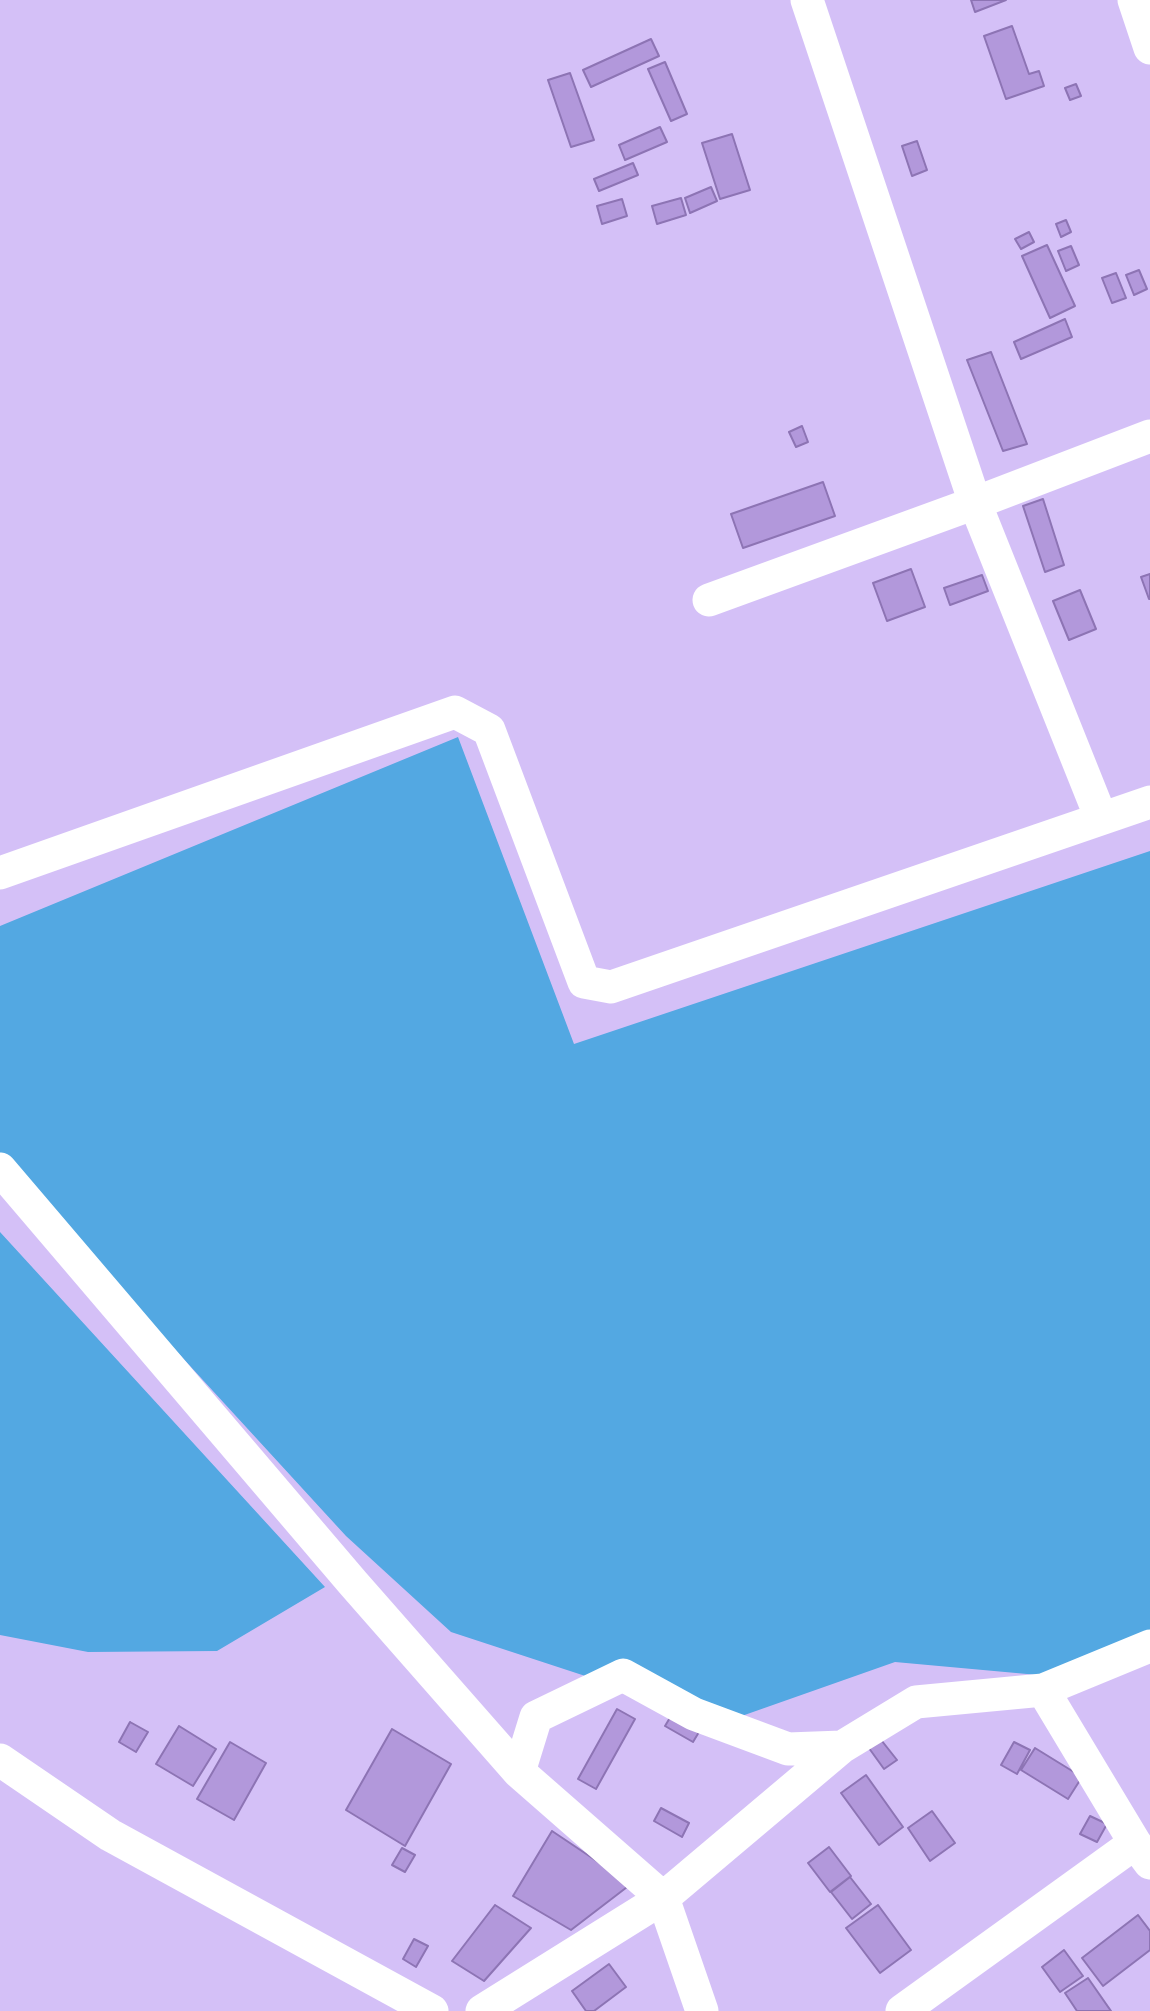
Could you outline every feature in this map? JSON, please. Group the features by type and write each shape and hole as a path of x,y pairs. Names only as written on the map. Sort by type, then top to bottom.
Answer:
{"street":[{"path":"807,0 975,503 1101,818"},
{"path":"1134,0 1150,48"},
{"path":"709,600 1150,436"},
{"path":"0,873 456,712 489,730 584,982 611,987 1150,802"},
{"path":"0,1169 352,1583 519,1772 663,1898 702,2011"},
{"path":"482,2011 663,1898 842,1747 916,1702 1043,1690 1150,1646"},
{"path":"519,1772 536,1717 623,1675 694,1714 788,1749 842,1747"},
{"path":"902,2011 1143,1853 1043,1690"},
{"path":"0,1760 110,1835 432,2011"}],"water":[{"path":"458,737 574,1044 1150,851 1150,1631 1071,1678 895,1662 736,1718 628,1690 451,1632 346,1536 13,1173 0,1156 0,926"},
{"path":"0,1232 325,1587 217,1651 88,1652 0,1635"}],"building":[{"path":"971,0 1006,0 975,12"},
{"path":"1012,26 1029,74 1039,71 1044,86 1006,99 984,36"},
{"path":"651,39 659,56 591,87 583,70"},
{"path":"665,62 687,114 671,121 648,69"},
{"path":"570,73 594,140 571,147 548,80"},
{"path":"1076,84 1081,96 1070,100 1065,88"},
{"path":"660,127 667,142 625,160 619,145"},
{"path":"732,134 750,190 720,199 702,143"},
{"path":"917,141 927,170 912,176 902,146"},
{"path":"633,163 638,175 599,191 594,179"},
{"path":"711,187 717,201 690,213 685,198"},
{"path":"681,198 686,215 657,224 652,206"},
{"path":"622,199 627,216 602,224 597,206"},
{"path":"1066,220 1071,232 1061,237 1056,224"},
{"path":"1029,232 1034,242 1021,249 1015,239"},
{"path":"1047,245 1075,306 1050,318 1022,256"},
{"path":"1071,246 1079,265 1066,271 1058,251"},
{"path":"1139,270 1147,289 1134,295 1126,275"},
{"path":"1116,273 1126,298 1112,303 1102,278"},
{"path":"1065,319 1072,337 1021,359 1014,342"},
{"path":"991,352 1027,444 1003,451 967,360"},
{"path":"802,426 808,442 796,447 789,432"},
{"path":"823,482 835,516 743,548 731,514"},
{"path":"1043,499 1064,565 1045,572 1023,506"},
{"path":"911,569 925,607 887,621 873,583"},
{"path":"1150,574 1150,599 1149,599 1141,577"},
{"path":"982,575 988,591 950,605 944,588"},
{"path":"1080,590 1096,629 1069,640 1053,601"},
{"path":"617,1709 635,1719 596,1789 578,1779"},
{"path":"674,1711 702,1727 693,1742 665,1726"},
{"path":"130,1722 148,1732 136,1752 119,1742"},
{"path":"179,1726 216,1749 193,1786 156,1764"},
{"path":"392,1729 451,1764 405,1846 346,1810"},
{"path":"878,1736 897,1760 884,1769 866,1744"},
{"path":"230,1742 266,1763 234,1820 197,1799"},
{"path":"1014,1742 1030,1750 1017,1774 1001,1765"},
{"path":"1035,1748 1082,1777 1068,1799 1021,1770"},
{"path":"866,1775 903,1827 879,1845 841,1793"},
{"path":"661,1808 689,1823 682,1837 654,1821"},
{"path":"932,1811 955,1843 930,1861 908,1828"},
{"path":"1090,1816 1107,1824 1097,1842 1080,1834"},
{"path":"552,1831 631,1884 571,1930 513,1896"},
{"path":"829,1847 851,1876 830,1892 808,1863"},
{"path":"402,1848 415,1855 405,1872 392,1865"},
{"path":"850,1877 871,1904 852,1919 831,1892"},
{"path":"495,1905 531,1928 484,1981 452,1961"},
{"path":"878,1905 911,1950 880,1973 846,1928"},
{"path":"1138,1915 1150,1931 1150,1950 1103,1986 1082,1958"},
{"path":"414,1939 428,1946 416,1967 403,1959"},
{"path":"1064,1950 1083,1976 1060,1992 1042,1967"},
{"path":"609,1964 626,1987 594,2011 586,2011 572,1991"},
{"path":"1088,1978 1111,2011 1077,2011 1065,1993"}]}
